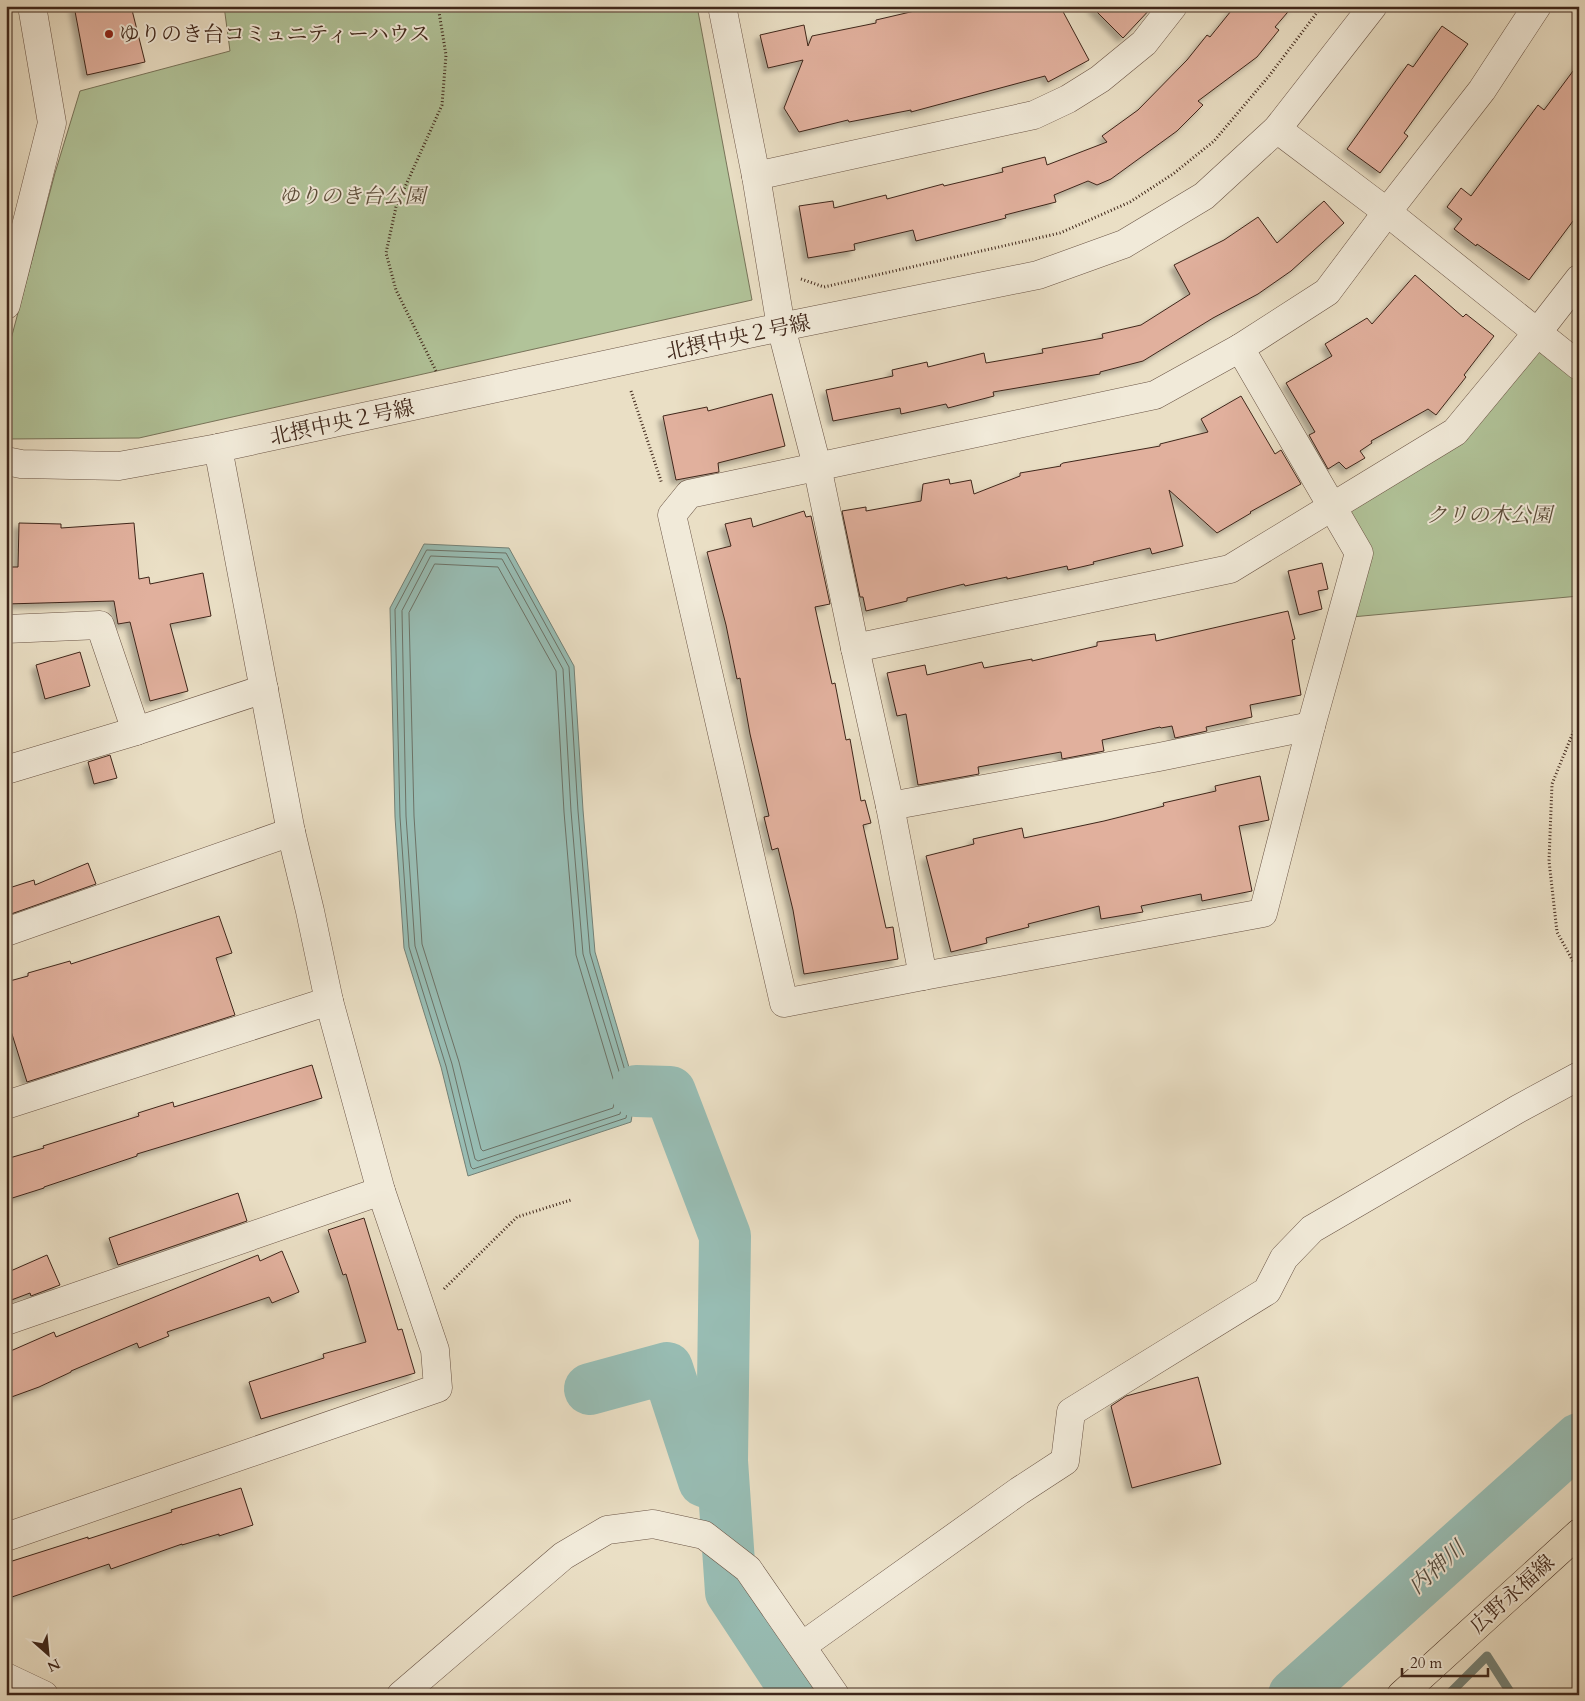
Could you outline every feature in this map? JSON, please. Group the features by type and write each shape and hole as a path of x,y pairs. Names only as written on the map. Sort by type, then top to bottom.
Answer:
{"main road":[{"name":"広野永福線","path":"1401,1695 1579,1534"}],"street":[{"path":"6,305 52,122 32,6"},
{"path":"722,6 756,176 781,327 817,466 890,806 923,976"},
{"path":"756,176 1034,115 1068,99 1100,79 1144,43 1173,6"},
{"name":"北摂中央２号線","path":"6,462 119,466 218,448 781,327 1038,275 1124,244 1204,196 1277,129 1373,6"},
{"path":"1240,348 1359,553 1263,913 784,1003 672,515 688,494 1155,395 1240,348 1327,292 1482,90 1537,6"},
{"path":"1277,129 1387,212 1579,366"},
{"path":"855,648 1230,568 1455,432 1579,279"},
{"path":"6,1537 438,1388 435,1350 381,1191 329,1001 291,832 218,448"},
{"path":"6,630 100,625 136,731"},
{"path":"6,770 136,731 264,689"},
{"path":"890,806 1159,757 1312,726"},
{"path":"6,932 291,832"},
{"path":"6,1105 329,1001"},
{"path":"802,1646 1011,1497 1065,1461 1071,1412 1267,1291 1284,1258 1312,1229 1518,1109 1579,1076"},
{"path":"6,1321 381,1191"},
{"path":"401,1695 563,1556 607,1530 653,1524 704,1535 748,1569 835,1695"},
{"path":"6,1678 44,1695"}],"path":[{"path":"436,371 396,290 386,253 396,207 442,105 446,55 438,6"},
{"path":"800,279 824,287 1060,233 1130,202 1173,174 1214,141 1269,76 1322,6"},
{"path":"631,391 672,515"},
{"path":"1579,718 1574,725 1552,784 1550,861 1557,932 1579,972"},
{"path":"422,1311 517,1217 571,1200"}],"green space":[{"name":"ゆりのき台公園","path":"224,6 697,6 752,300 139,438 6,439 6,358 55,173 80,91 230,51"},
{"name":"クリの木公園","path":"1537,333 1579,366 1579,596 1341,618 1359,553 1332,508 1455,432"}],"water":[{"path":"424,544 509,548 574,666 583,810 595,952 636,1091 631,1122 468,1176 441,1067 404,948 395,817 390,608"}],"building":[{"name":"ゆりのき台コミュニティーハウス","path":"74,6 131,6 145,62 87,75"},
{"path":"936,6 1060,6 1089,60 1048,82 1045,76 911,112 911,110 849,122 848,120 799,132 784,108 803,60 768,68 760,35 804,25 808,46 812,36 876,23 876,20"},
{"path":"1091,6 1153,6 1123,38"},
{"path":"1235,6 1293,6 1275,27 1279,30 1257,57 1198,101 1203,105 1177,131 1111,179 1097,185 1088,181 1054,195 1056,202 1005,215 1006,218 916,241 913,230 854,244 855,250 808,258 799,206 833,201 834,208 886,195 887,199 943,184 944,186 1003,172 1002,168 1045,157 1047,165 1107,142 1102,136 1138,110 1187,60 1207,35 1210,37"},
{"path":"1442,26 1468,44 1404,133 1408,136 1380,173 1347,149 1408,64 1413,67"},
{"path":"1579,63 1579,213 1529,280 1477,244 1476,246 1454,229 1462,219 1447,207 1461,188 1471,196 1538,105 1544,110"},
{"path":"1324,201 1344,223 1291,271 1258,294 1213,318 1143,361 1100,372 1100,374 993,392 994,396 948,408 946,404 901,414 900,408 833,421 826,390 893,376 892,370 927,362 928,367 984,353 986,363 1043,353 1042,349 1103,338 1102,334 1141,325 1190,294 1174,265 1224,240 1258,217 1277,243"},
{"path":"1415,275 1463,317 1466,314 1494,336 1464,375 1466,377 1436,415 1428,409 1371,441 1372,443 1360,451 1365,458 1346,469 1339,462 1328,469 1309,435 1315,432 1286,383 1332,356 1325,344 1367,318 1372,324"},
{"path":"772,394 785,446 718,463 719,472 676,480 663,416 707,407 708,411"},
{"path":"1241,396 1275,454 1281,450 1301,484 1250,512 1217,533 1169,490 1183,546 1152,554 1150,548 1068,570 1067,566 1007,579 1007,577 965,586 964,584 907,598 907,601 866,611 863,597 860,597 842,511 866,507 866,511 921,501 923,484 949,479 950,484 971,480 974,494 1020,476 1020,473 1061,466 1063,463 1160,446 1160,444 1208,432 1201,419"},
{"path":"804,511 806,517 811,516 830,604 815,607 832,684 835,683 846,740 850,739 861,801 865,800 871,823 863,825 886,928 893,927 898,959 804,974 793,910 778,848 772,850 764,817 769,816 750,734 740,678 737,679 726,625 707,552 731,546 725,524 751,518 753,527"},
{"path":"19,523 61,524 61,528 134,523 139,579 149,577 150,584 203,573 211,616 170,624 188,691 150,701 130,622 118,624 114,601 6,604 6,567 18,567"},
{"path":"1322,563 1328,589 1318,591 1322,609 1299,615 1288,571"},
{"path":"1288,611 1295,639 1292,640 1301,695 1250,705 1252,717 1206,727 1207,731 1175,738 1172,726 1160,727 1102,740 1104,751 1062,759 1061,752 978,767 979,774 918,785 906,714 897,716 887,673 925,665 927,675 982,662 984,668 1032,659 1032,661 1097,646 1097,642 1155,634 1156,641"},
{"path":"80,652 90,686 45,699 36,665"},
{"path":"110,755 117,778 94,784 88,762"},
{"path":"1260,776 1269,820 1239,826 1252,891 1202,901 1201,894 1141,906 1143,912 1101,919 1099,906 1028,924 1029,927 986,938 987,943 951,952 926,856 974,844 973,839 1022,828 1024,838 1104,821 1164,806 1163,803 1216,791 1215,786"},
{"path":"88,863 96,884 11,914 6,899 6,889 34,880 35,885"},
{"path":"219,916 232,953 216,958 235,1015 27,1082 6,1015 6,982 28,976 28,973 70,961 71,964"},
{"path":"312,1065 322,1098 137,1154 137,1156 6,1200 6,1159 139,1116 138,1113 173,1102 174,1107"},
{"path":"238,1193 247,1221 118,1265 109,1238"},
{"path":"364,1218 398,1330 402,1329 415,1373 261,1419 249,1382 324,1358 323,1354 366,1342 346,1274 343,1275 328,1230"},
{"path":"282,1251 299,1292 272,1303 269,1297 167,1332 169,1336 139,1348 137,1343 39,1387 6,1399 6,1353 54,1332 56,1337 258,1255 260,1261"},
{"path":"47,1255 60,1285 31,1296 30,1293 6,1302 6,1273"},
{"path":"1198,1377 1221,1464 1132,1488 1111,1406 1126,1396"},
{"path":"241,1488 253,1525 219,1536 219,1534 182,1544 111,1569 109,1564 6,1599 6,1563 88,1537 88,1539"}],"waterway":[{"path":"636,1091 670,1092 725,1236 722,1461 731,1592 799,1695"},
{"path":"590,1389 667,1368 704,1481 717,1486"},
{"name":"内神川","path":"1294,1695 1579,1439"},
{"path":"1448,1695 1487,1656 1512,1695"}],"place":[{"name":"ゆりのき台コミュニティーハウス","path":"109,34"}]}
